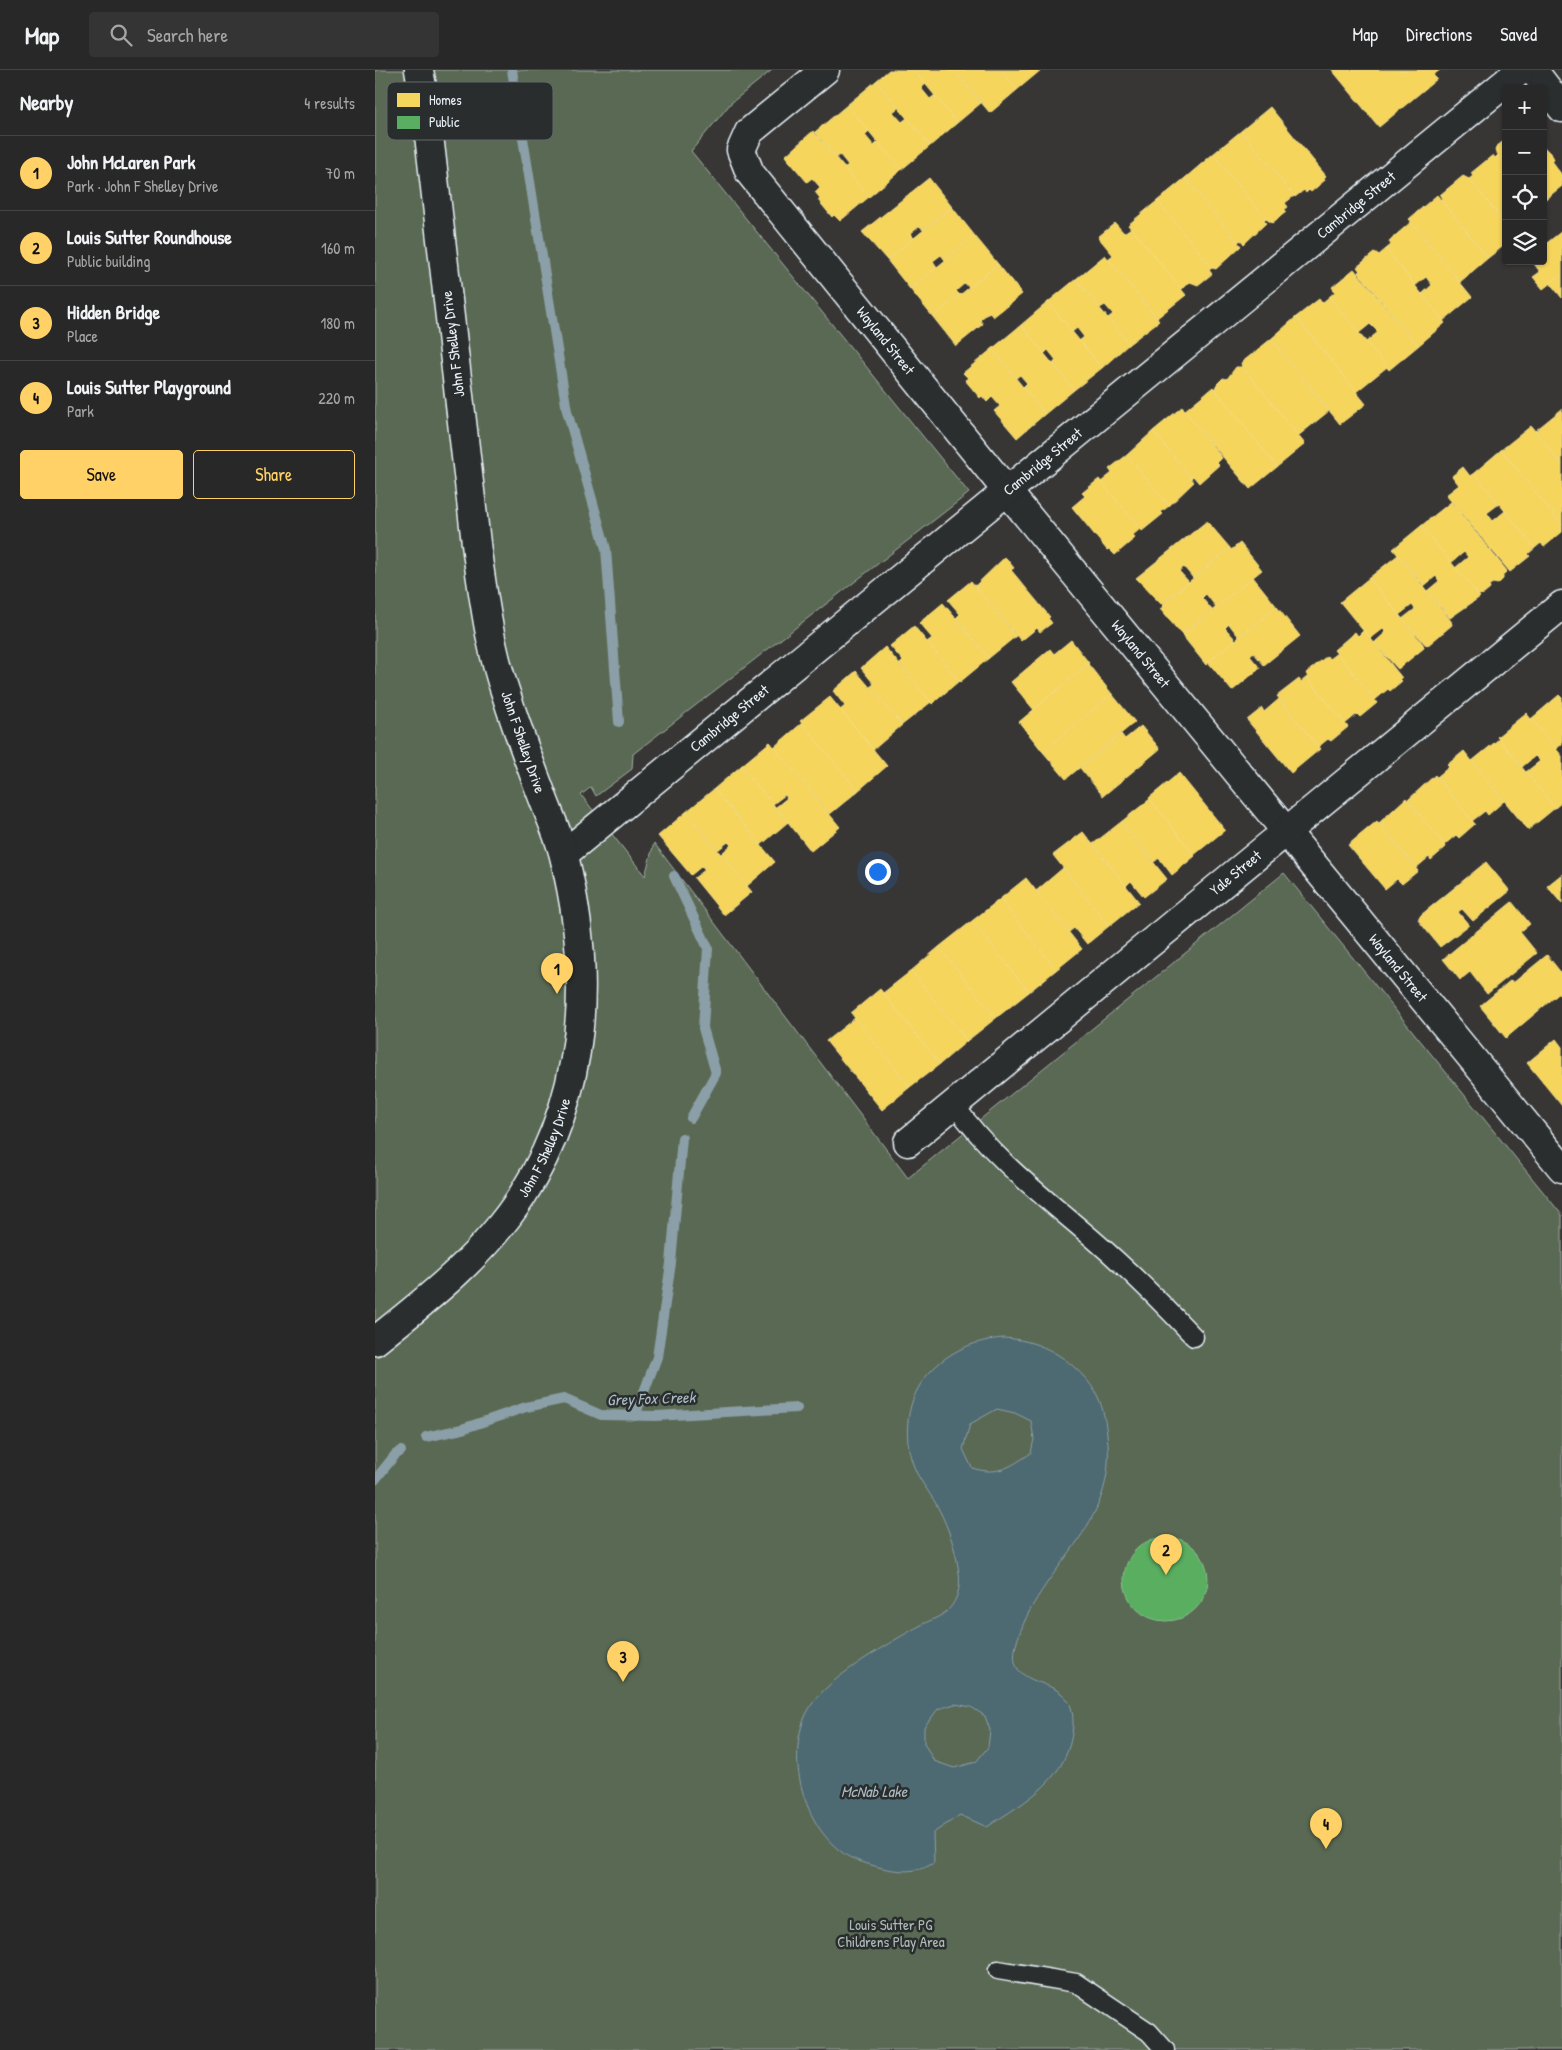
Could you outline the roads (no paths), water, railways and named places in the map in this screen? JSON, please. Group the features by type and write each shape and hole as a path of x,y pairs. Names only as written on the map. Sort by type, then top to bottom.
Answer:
{"street":[{"name":"Wayland Street","path":"825,70 749,132 741,150 750,173 1007,491 1287,830 1562,1168"},
{"name":"Cambridge Street","path":"564,854 721,728 1521,70"},
{"path":"1533,70 1562,108"},
{"name":"John F Shelley Drive","path":"375,1341 450,1279 489,1238 521,1197 547,1153 565,1106 577,1050 581,988 577,926 564,854 505,692 488,623 477,552 430,140"},
{"name":"Yale Street","path":"908,1142 1562,605"}],"lane":[{"path":"953,1104 974,1132 1037,1194 1143,1284 1195,1337"},
{"path":"998,1970 1076,1983 1149,2032 1165,2050"}],"water":[{"name":"McNab Lake","path":"993,1339 1016,1339 1039,1345 1069,1362 1091,1385 1101,1405 1105,1419 1108,1467 1101,1496 1090,1522 1041,1591 1027,1617 1016,1645 1014,1657 1016,1666 1021,1673 1054,1689 1068,1701 1073,1721 1070,1744 1055,1774 1044,1786 987,1827 960,1815 933,1833 934,1863 921,1869 909,1871 882,1868 859,1861 843,1853 825,1836 814,1819 805,1800 800,1779 799,1737 805,1717 815,1700 836,1679 881,1648 943,1614 954,1601 960,1581 955,1554 943,1518 914,1467 908,1443 908,1418 915,1394 921,1383 937,1365 963,1348","holes":["997,1409 1015,1413 1031,1421 1034,1439 1031,1453 1003,1469 989,1471 972,1468 963,1449 970,1424","955,1704 971,1707 985,1716 990,1730 988,1747 976,1762 954,1768 934,1761 924,1743 924,1727 938,1709"]}],"waterway":[{"path":"512,70 514,82"},
{"path":"523,140 567,411 606,549 619,722"},
{"path":"674,876 708,948 703,1028 716,1073 691,1118"},
{"path":"635,1416 657,1357 671,1263 682,1138"},
{"name":"Grey Fox Creek","path":"426,1437 462,1429 526,1407 564,1399 601,1415 656,1416 797,1408"},
{"name":"Grey Fox Creek","path":"375,1480 395,1455 401,1451"}],"place":[{"name":"John McLaren Park","path":"557,994"},
{"name":"Louis Sutter Roundhouse","path":"1166,1575"},
{"name":"Hidden Bridge","path":"623,1682"},
{"name":"Louis Sutter Playground","path":"1326,1849"}],"park label":[{"name":"Louis Sutter PG Childrens Play Area","path":"891,1934"}]}
